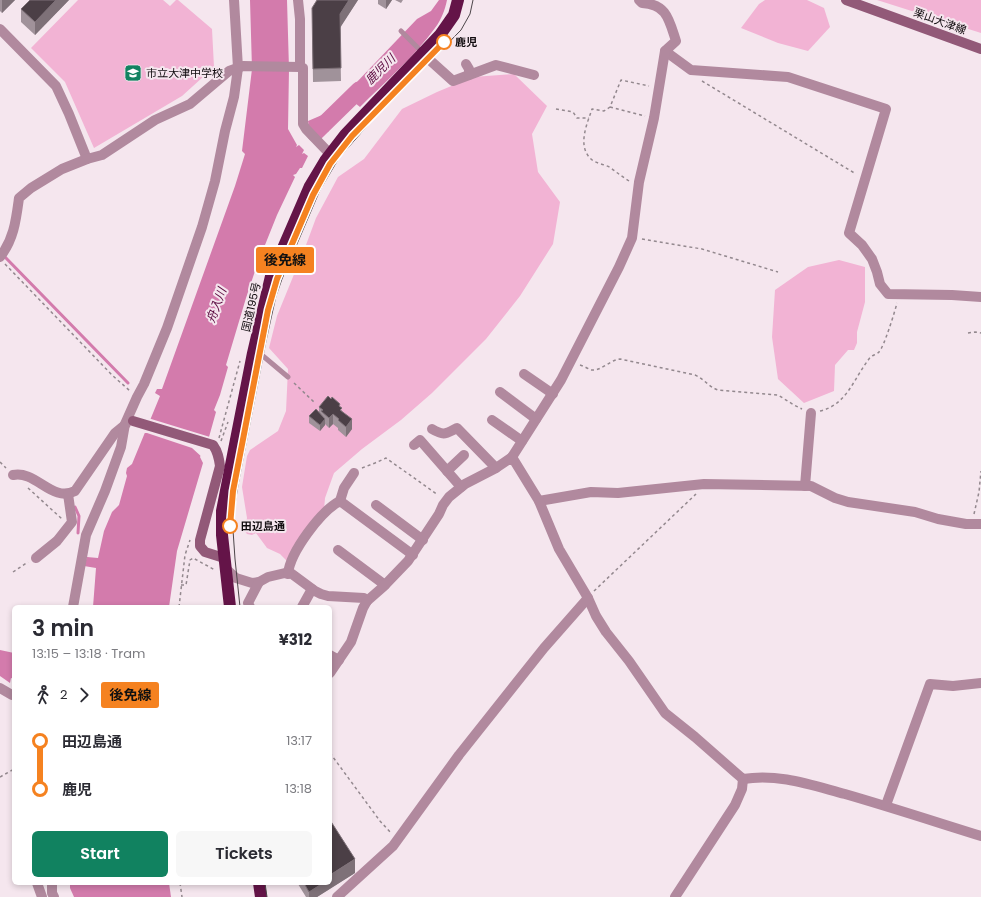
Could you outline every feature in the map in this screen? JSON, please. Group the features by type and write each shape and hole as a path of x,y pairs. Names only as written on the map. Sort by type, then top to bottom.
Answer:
{"highway":[{"name":"国道195号","path":"230,605 222,566 222,511 253,353 271,276 310,186 330,154 420,50 440,36 454,14 458,0"},
{"path":"259,885 261,897"}],"street":[{"path":"72,605 86,535 106,491 137,398 167,328 202,227 215,180 240,67 234,0"},
{"path":"298,0 300,19 298,67"},
{"path":"332,667 335,657 350,642 367,601 385,585 413,555 446,501 461,487 496,468 512,457 553,394 620,267 632,238 639,186 654,118 665,51 676,41 668,17 663,10 652,2 642,3 639,0"},
{"name":"栗山大津線","path":"846,0 981,48"},
{"path":"0,29 56,86 70,114 87,159"},
{"path":"420,50 453,81 496,65 534,75"},
{"path":"665,51 691,70 788,77 886,109 849,233 862,245 872,259 880,284 888,294 981,297"},
{"path":"466,64 469,69 469,75"},
{"path":"2,260 14,228 18,198 62,169 102,155 154,120 190,104 229,71 240,67 303,68 303,124 330,154"},
{"path":"524,374 553,394"},
{"path":"500,392 536,419"},
{"path":"805,486 810,413"},
{"path":"492,420 522,441"},
{"path":"129,423 213,445 218,454 220,466 200,540 200,546 236,578 252,583 259,582 268,577 288,574 295,576 316,592 328,596 364,598 367,601"},
{"path":"13,475 20,473 32,478 56,493 68,494 75,491 115,433 129,423"},
{"path":"432,429 444,434 457,428 496,468"},
{"path":"414,445 420,440 461,487"},
{"path":"447,471 464,455"},
{"path":"512,457 539,501 560,549 606,632 629,661 665,713 743,779 766,777 802,782 886,805 981,836"},
{"path":"288,574 296,550 313,525 340,501 344,488 354,473"},
{"path":"539,501 591,492 618,493 702,484 811,486 848,502 915,512 938,519 976,524"},
{"path":"36,558 57,541 72,522 68,494"},
{"path":"340,501 413,555"},
{"path":"376,505 423,540"},
{"path":"338,550 385,585"},
{"path":"248,605 259,582"},
{"path":"303,605 312,589"},
{"path":"336,897 360,877 398,840 459,755 544,648 588,598"},
{"path":"886,805 930,684 953,686 981,683"},
{"path":"0,688 12,695"},
{"path":"675,897 735,806 742,789 743,779"},
{"path":"38,885 42,897"},
{"path":"52,885 52,893 54,897"}],"lane":[{"path":"401,31 420,50"},
{"path":"253,353 263,356 288,377"}],"path":[{"path":"691,70 697,78 865,180"},
{"path":"639,186 616,174 611,168 592,160 587,154 583,142 592,109 604,111 610,107 622,80 659,88"},
{"path":"610,107 654,118"},
{"path":"556,109 573,112 578,118 589,118"},
{"path":"632,238 702,249 778,272"},
{"path":"2,260 112,375 137,398"},
{"path":"571,361 593,370 601,368 611,361 620,359 686,373 702,378 714,389 718,390 778,395 810,413 823,410 835,404 846,394 870,357 879,352 895,313 898,294"},
{"path":"968,333 981,333"},
{"path":"288,377 315,403"},
{"path":"354,473 359,469 386,458 446,501"},
{"path":"0,462 62,519 60,524"},
{"path":"976,524 981,471"},
{"path":"588,598 590,594 692,499 701,489 702,484"},
{"path":"13,572 36,558"},
{"path":"181,585 186,585 190,560 192,558 222,566"},
{"path":"332,756 380,821 398,840"},
{"path":"0,777 12,770"},
{"path":"180,885 182,897"}],"shaded area":[{"name":"市立大津中学校","path":"78,0 163,0 170,6 178,0 212,29 214,67 182,96 94,148 65,82 31,48"},
{"path":"765,0 807,0 824,8 830,27 808,51 778,43 741,28 759,4"},
{"path":"877,0 981,0 981,33"},
{"path":"514,74 547,106 532,134 538,172 560,202 553,244 520,296 486,339 432,393 401,420 362,449 334,473 325,498 324,510 287,561 280,554 267,548 256,533 252,535 247,534 244,530 247,518 242,487 247,456 250,450 278,431 286,411 288,369 269,348 277,316 316,218 338,177 364,159 402,109 473,77"},
{"path":"839,260 865,267 865,302 857,332 857,343 854,350 848,350 835,365 834,391 804,403 778,379 772,337 775,290 808,267"}],"water":[{"name":"舟入川","path":"250,0 287,0 289,69 288,129 297,145 296,147 299,145 304,150 302,154 304,153 308,156 302,168 300,168 296,174 293,175 295,177 277,215 257,265 246,298 226,365 228,367 220,395 214,410 216,412 209,437 200,457 203,463 177,551 169,605 93,605 96,568 84,566 87,557 98,558 104,531 112,512 119,505 127,476 127,468 132,464 160,396 155,393 157,389 162,389 235,186 245,154 242,151 252,69"},
{"path":"439,0 447,0 439,22 427,39 399,69 360,107 350,99 323,125 329,131 318,136 309,128 308,121 322,115 335,105 417,19 431,11"},
{"path":"0,650 12,653 12,678 10,683 0,676"},
{"path":"70,885 169,885 171,897 74,897"}],"pier":[{"path":"148,418 210,437 203,458 192,448 147,433 142,433"}],"building":[{"path":"30,0 56,0 35,22 21,9"},
{"path":"317,0 349,0 340,14 341,68 313,69 312,8"},
{"path":"328,396 331,399 332,397 340,404 339,406 342,408 340,410 352,419 346,427 333,414 329,418 321,411 323,410 319,407"},
{"path":"316,409 325,419 320,425 309,416"},
{"path":"332,823 355,859 332,874"},
{"path":"305,885 320,885 309,892"}],"waterway":[{"name":"鹿児川","path":"315,133 359,90"},
{"path":"3,255 128,383"},
{"path":"75,507 79,516 78,533"}],"tram line":[{"path":"240,605 233,530 234,511 266,341 276,296 282,279 320,190 339,158 368,125 461,30 470,14 473,0"},
{"name":"後免線","path":"230,526 233,491 268,310 277,279 313,195 330,164 352,136 444,42"},
{"path":"265,885 267,897"}],"place":[{"name":"鹿児","path":"444,42"},
{"name":"市立大津中学校","path":"133,73"},
{"name":"田辺島通","path":"230,526"}]}
